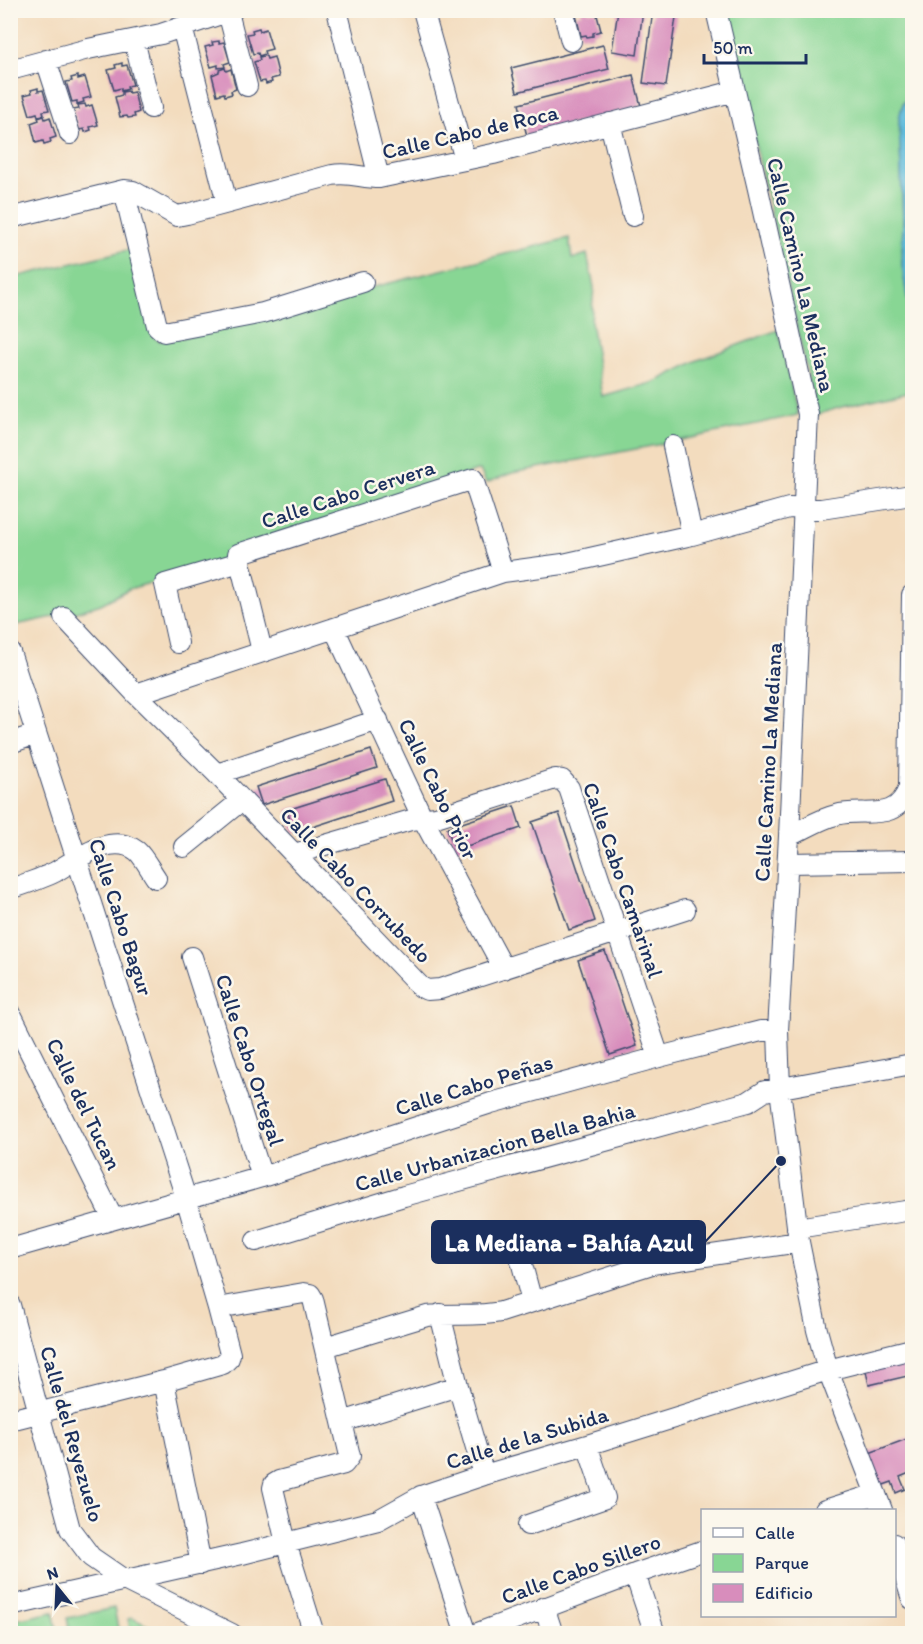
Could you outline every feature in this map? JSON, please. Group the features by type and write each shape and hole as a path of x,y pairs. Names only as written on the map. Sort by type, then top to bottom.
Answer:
{"street":[{"path":"337,10 379,178"},
{"path":"423,10 465,160"},
{"path":"563,10 571,41"},
{"name":"Calle Camino La Mediana","path":"716,10 808,414 788,863 778,1031 781,1096 798,1235 817,1330 828,1370 879,1502"},
{"path":"10,70 88,49 161,34 231,11 247,86"},
{"path":"182,27 227,204"},
{"path":"134,39 151,108"},
{"path":"46,60 70,134"},
{"name":"Calle Cabo de Roca","path":"124,190 132,191 177,216 344,173 366,178 379,178 465,160 735,91"},
{"path":"610,123 633,216"},
{"path":"10,218 124,190 157,326 164,332 263,313 363,282"},
{"path":"673,446 692,535"},
{"name":"Calle Cabo Cervera","path":"178,643 165,584 473,480 503,572"},
{"path":"136,694 503,572 563,564 692,535 789,508 821,509 912,495"},
{"path":"239,558 262,651"},
{"path":"789,836 822,819 840,813 884,812 901,802 906,795 909,787 912,595"},
{"name":"Calle Cabo Corrubedo","path":"64,617 421,987 440,989 685,910"},
{"name":"Calle Cabo Prior","path":"334,628 423,819 504,969"},
{"name":"Calle Cabo Bagur","path":"10,652 186,1198 229,1350 229,1358 223,1364 164,1381"},
{"path":"217,774 378,720"},
{"path":"10,743 36,734"},
{"name":"Calle Cabo Camarinal","path":"294,854 411,820 436,817 555,779 562,780 569,788 658,1057"},
{"path":"184,847 242,800"},
{"path":"10,889 54,872 88,852 109,845 124,844 137,851 156,878"},
{"path":"788,863 912,861"},
{"name":"Calle Cabo Ortegal","path":"192,957 262,1177"},
{"name":"Calle del Tucan","path":"10,1012 113,1219"},
{"name":"Calle Cabo Peñas","path":"10,1249 262,1177 491,1103 761,1031 778,1031"},
{"name":"Calle Urbanizacion Bella Bahia","path":"256,1241 405,1196 748,1102 765,1091 781,1096 912,1064"},
{"path":"324,1347 427,1316 484,1315 501,1312 652,1264 912,1210"},
{"path":"520,1257 532,1302"},
{"path":"218,1308 296,1294 310,1294 313,1299 350,1453 346,1462 340,1465 279,1481 273,1486 273,1491 286,1543 314,1634"},
{"name":"Calle del Reyezuelo","path":"10,1305 70,1529 91,1557 126,1581 232,1634"},
{"path":"441,1314 458,1386 484,1475"},
{"name":"Calle de la Subida","path":"10,1606 201,1564 378,1520 421,1496 484,1475 828,1370 912,1348"},
{"path":"10,1420 164,1381 201,1564"},
{"path":"342,1422 458,1386"},
{"path":"528,1525 605,1498 587,1445"},
{"path":"421,1496 466,1634"},
{"path":"832,1509 879,1502"},
{"name":"Calle Cabo Sillero","path":"475,1634 701,1551"},
{"path":"896,1552 912,1599"},
{"path":"635,1574 655,1634"},
{"path":"544,1607 553,1634"}],"green space":[{"path":"725,11 910,11 911,31 907,36 910,47 912,92 903,103 899,118 903,221 902,265 908,303 908,384 912,391 817,415"},
{"path":"569,238 572,259 587,254 594,287 591,321 603,397 655,382 698,360 778,330 798,415 512,473 486,483 480,470 231,551 232,560 129,589 101,604 77,612 11,626 11,278 132,249 152,330 155,338 160,341 206,333 342,295"},
{"path":"114,1608 119,1633 70,1633 67,1618"},
{"path":"53,1612 58,1633 11,1633 11,1621"},
{"path":"132,1618 163,1633 131,1633 128,1619"}],"water":[{"path":"912,92 912,391 908,384 908,303 902,265 903,221 899,118 903,104"}],"building":[{"path":"443,10 467,11 453,18 452,15 445,17"},
{"path":"583,10 596,11 601,31 593,33 593,36 581,36 576,15 582,14"},
{"path":"618,10 643,10 637,55 612,51"},
{"path":"653,10 677,10 666,86 643,83"},
{"path":"259,28 260,31 266,29 272,49 264,51 265,54 259,56 258,53 253,54 247,34"},
{"path":"219,41 219,43 224,42 230,62 224,64 225,67 218,68 218,65 211,67 205,47 213,45 212,42"},
{"path":"603,45 609,69 517,92 511,68"},
{"path":"266,56 267,59 274,57 279,77 271,79 272,82 266,84 265,81 260,82 254,62 260,60 259,57"},
{"path":"122,63 122,66 127,65 133,85 121,91 121,88 114,90 108,70"},
{"path":"225,68 226,71 231,69 236,89 231,91 232,94 217,95 212,75"},
{"path":"633,75 641,106 527,136 519,104"},
{"path":"78,76 78,79 85,77 91,97 77,104 77,101 72,102 66,82"},
{"path":"38,88 38,91 43,90 49,110 43,111 44,115 38,116 37,113 30,115 24,95"},
{"path":"128,91 129,93 134,92 139,112 134,114 135,117 120,117 115,97"},
{"path":"85,104 86,107 92,105 98,125 90,127 91,130 85,132 84,129 79,130 73,110 79,109 78,105"},
{"path":"44,116 45,119 50,117 56,137 50,139 51,142 36,143 31,123"},
{"path":"10,130 16,147 10,149"},
{"path":"371,750 377,768 262,805 256,787"},
{"path":"385,779 392,801 294,833 287,810"},
{"path":"514,806 521,828 455,850 447,828"},
{"path":"559,813 595,921 569,930 532,822"},
{"path":"605,951 637,1046 610,1055 578,960"},
{"path":"912,1355 912,1375 869,1385 865,1366"},
{"path":"912,1437 912,1472 900,1477 905,1489 896,1493 892,1482 875,1488 864,1455"}],"place":[{"name":"La Mediana - Bahía Azul","path":"781,1161"}]}
